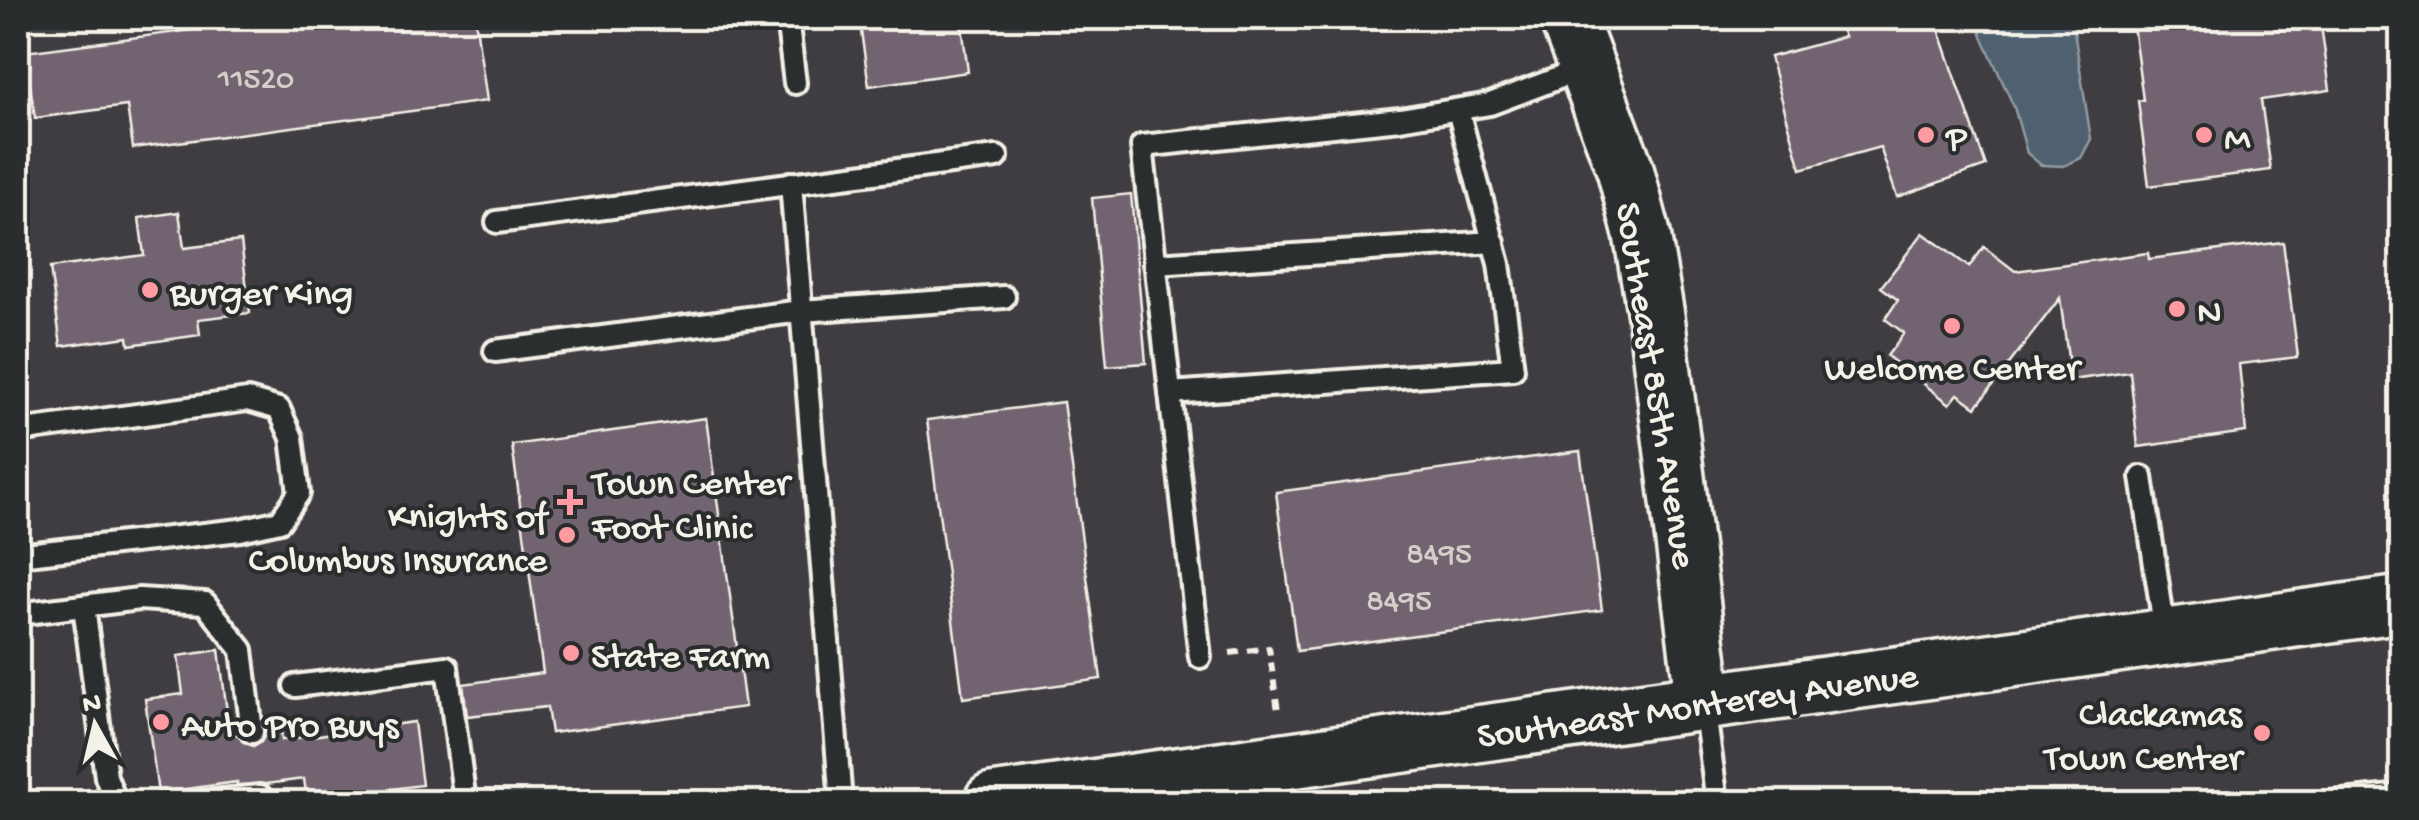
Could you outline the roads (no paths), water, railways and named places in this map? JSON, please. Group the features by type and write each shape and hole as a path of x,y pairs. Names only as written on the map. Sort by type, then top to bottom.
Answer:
{"main road":[{"name":"Southeast 85th Avenue","path":"1577,42 1625,169 1648,266 1704,703"},
{"name":"Southeast Monterey Avenue","path":"992,802 2402,604"}],"lane":[{"path":"787,18 796,83"},
{"path":"1200,656 1142,146 1490,104 1577,42"},
{"path":"1170,393 1513,369 1494,242 1458,110"},
{"path":"497,222 997,157"},
{"path":"791,183 841,802"},
{"path":"1155,264 1494,242"},
{"path":"495,351 801,310 1004,297"},
{"path":"18,432 248,400 279,409 292,438 299,494 280,521 240,530 18,555"},
{"path":"2142,477 2165,637"},
{"path":"18,614 139,599 205,604 242,650 252,732"},
{"path":"84,606 106,777 114,800 122,802"},
{"path":"295,686 447,667 465,802"},
{"path":"1704,703 1717,802"},
{"path":"2333,802 2402,794"},
{"path":"204,802 260,795"}],"water":[{"path":"1979,18 2072,18 2091,139 2081,158 2064,166 2041,165 2027,153 2014,107 1981,34"}],"place":[{"name":"P","path":"1926,135"},
{"name":"M","path":"2204,135"},
{"name":"Burger King","path":"150,290"},
{"name":"N","path":"2177,309"},
{"name":"Welcome Center","path":"1952,326"},
{"name":"Town Center Foot Clinic","path":"570,502"},
{"name":"Knights of Columbus Insurance","path":"567,535"},
{"name":"State Farm","path":"571,653"},
{"name":"Auto Pro Buys","path":"161,722"},
{"name":"Clackamas Town Center","path":"2262,733"}]}
